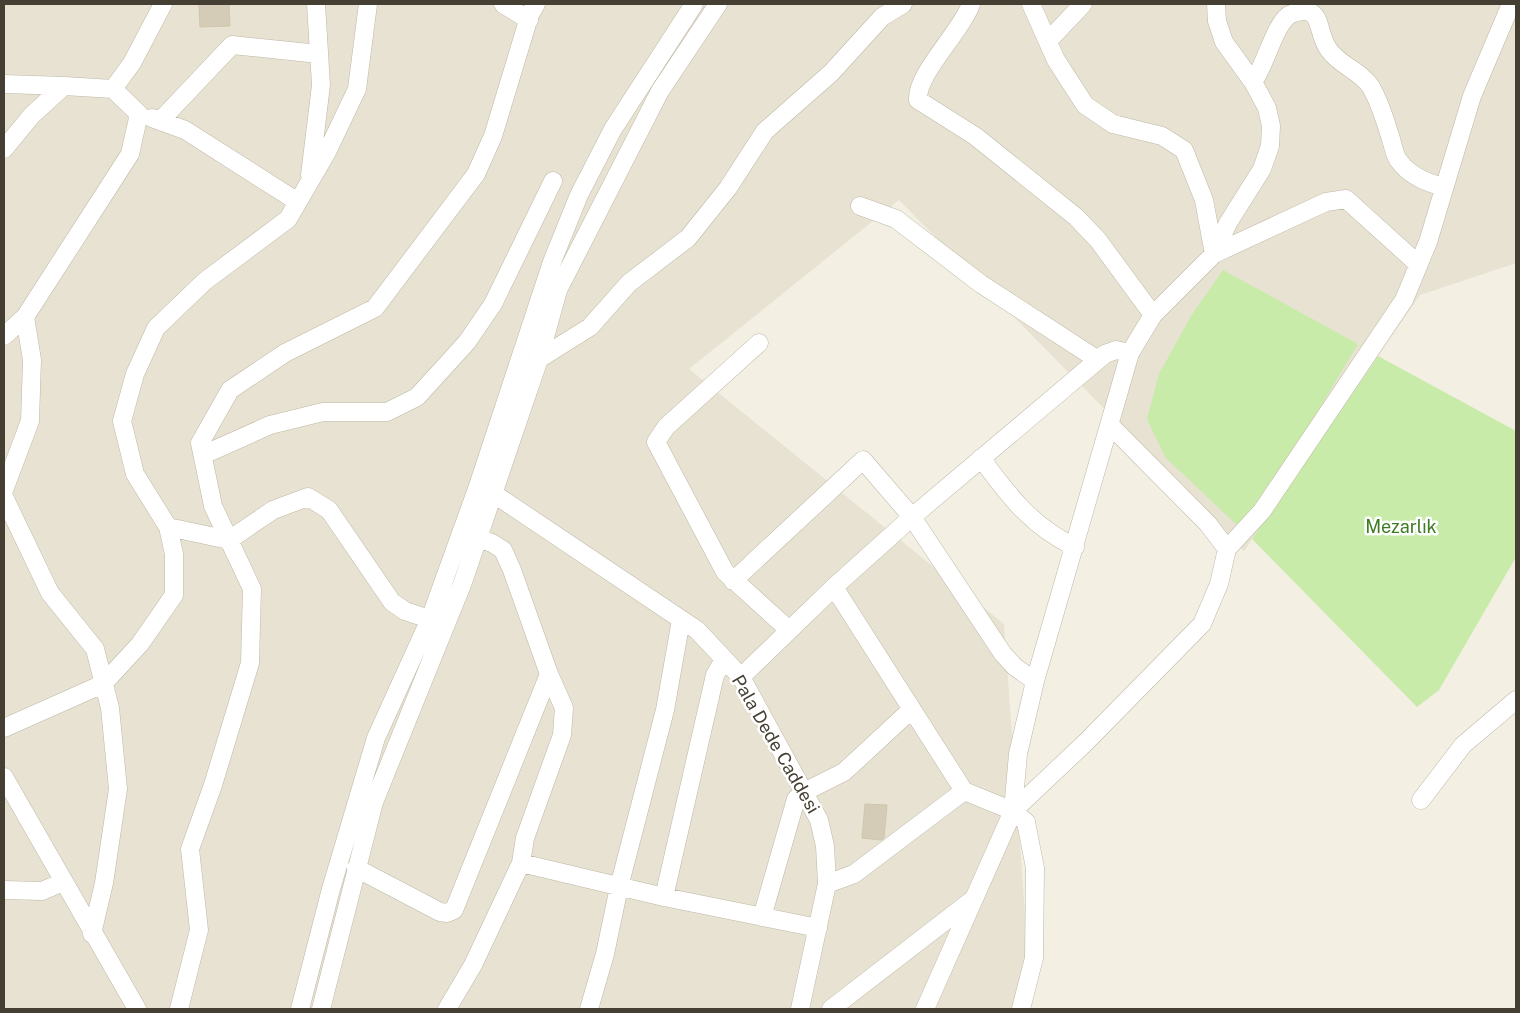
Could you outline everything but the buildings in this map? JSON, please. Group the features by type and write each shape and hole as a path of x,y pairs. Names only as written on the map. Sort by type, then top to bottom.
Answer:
{"street":[{"path":"112,89 132,63 164,4"},
{"path":"309,183 321,85 316,4"},
{"path":"4,728 103,684 140,644 174,595 174,554 168,527 135,474 122,422 135,374 156,328 204,281 288,219 327,152 357,89 368,4"},
{"path":"503,4 528,20"},
{"path":"179,1009 199,930 190,849 213,784 250,663 252,589 213,506 200,442 230,390 286,353 375,308 476,174 493,136 528,20 536,4"},
{"path":"486,491 552,262 579,195 613,129 694,4"},
{"path":"321,1009 374,802 486,491 539,359 558,290 660,91 718,4"},
{"path":"539,359 590,327 629,283 688,238 728,188 765,131 831,74 882,17 903,4"},
{"path":"971,4 962,23 922,80 918,91 918,100 976,136 1076,217 1098,240 1153,315"},
{"path":"1030,4 1056,60 1085,105 1113,124 1162,136 1184,150 1204,200 1214,254"},
{"path":"1048,41 1084,4"},
{"path":"1214,254 1228,223 1262,169 1270,146 1270,126 1267,108 1253,82 1224,42 1217,20 1216,4"},
{"path":"1013,811 1085,743 1202,624 1219,584 1227,549 1262,511 1404,300 1428,242 1472,96 1510,25 1511,4"},
{"path":"1253,82 1266,60 1282,22 1295,12 1306,7 1314,9 1318,15 1322,37 1329,50 1340,61 1363,76 1371,88 1382,111 1397,159 1417,177 1444,187"},
{"path":"160,121 232,45 319,54"},
{"path":"4,84 112,89 140,114 185,130 298,202"},
{"path":"4,148 32,115 64,86"},
{"path":"4,336 26,317 130,154 140,114"},
{"path":"203,455 270,426 323,412 387,412 417,397 467,342 493,304 553,181"},
{"path":"925,1009 1013,811 1018,754 1036,681 1130,353 1153,315 1214,254 1326,202 1346,199 1418,264"},
{"path":"860,206 896,220 981,284 1098,360"},
{"path":"4,490 30,421 32,360 26,317"},
{"path":"759,343 666,427 656,442 725,572 789,630"},
{"path":"742,677 834,587 912,517 1098,360 1116,350 1130,353"},
{"path":"1110,424 1208,524 1227,549"},
{"path":"981,458 1021,510 1046,531 1074,547"},
{"path":"733,581 863,460 912,517 1003,654 1015,667 1036,681"},
{"name":"Pala Dede Caddesi","path":"486,491 697,630 742,677 819,820 825,846 827,884 800,1009"},
{"path":"4,497 50,593 95,649 110,708 118,789 104,883 92,934"},
{"path":"168,527 229,540 273,510 308,497 329,510 392,602 405,611 439,622"},
{"path":"447,1009 473,965 521,863 525,838 562,735 564,708 548,674 512,570 503,550 492,543 470,536"},
{"path":"834,587 964,791 1013,811 1022,817 1029,828 1035,868 1034,958 1021,1009"},
{"path":"590,1009 606,954 619,887 665,710 681,620"},
{"path":"300,1009 331,889 376,738 439,622"},
{"path":"664,897 715,675 724,660"},
{"path":"356,868 440,912 447,913 454,910 548,674"},
{"path":"1421,800 1462,745 1516,700"},
{"path":"762,917 794,803 804,792 844,772 912,709"},
{"path":"4,779 137,1009"},
{"path":"827,884 854,874 964,791"},
{"path":"521,863 664,897 818,928"},
{"path":"4,890 42,891 63,882"},
{"path":"831,1009 973,899"}],"shaded area":[{"path":"4,4 1516,4 1516,263 1420,295 1244,551 899,200 689,369 1004,624 1030,982 1024,1009 4,1009"}],"green space":[{"path":"1223,270 1358,344 1284,467 1238,526 1165,457 1147,419 1159,374 1191,316"},
{"name":"Mezarlık","path":"1378,356 1516,431 1516,557 1439,690 1417,707 1252,539"}]}
